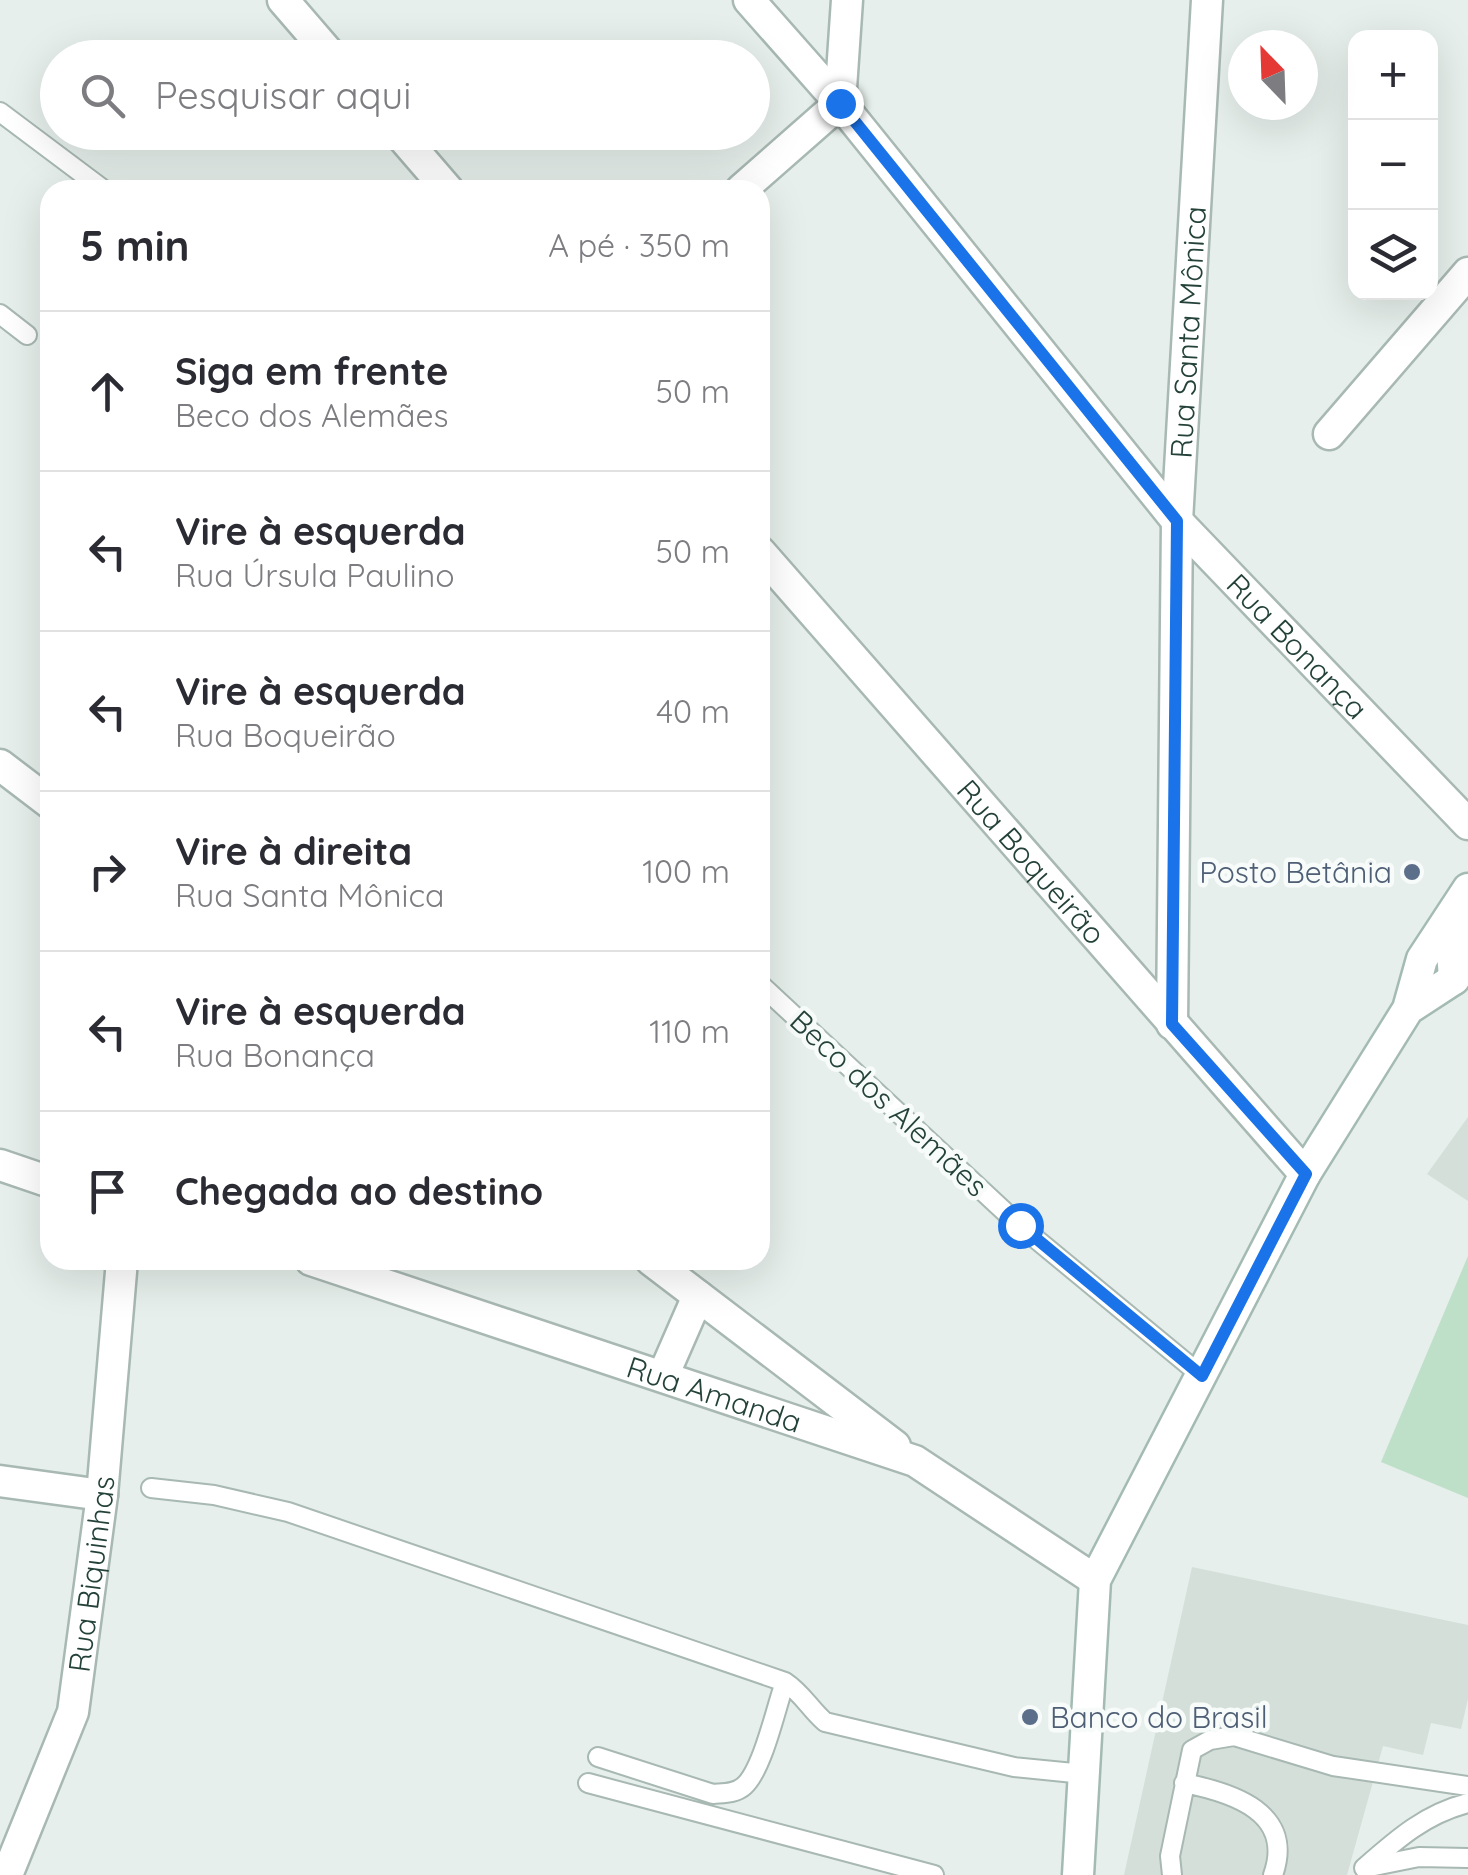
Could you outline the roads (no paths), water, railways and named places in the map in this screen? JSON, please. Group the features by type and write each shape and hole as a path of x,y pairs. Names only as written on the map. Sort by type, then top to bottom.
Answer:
{"street":[{"path":"283,0 317,40"},
{"name":"Rua Bonança","path":"748,0 840,103 1177,521 1468,824"},
{"path":"751,180 840,103 847,0"},
{"name":"Rua Santa Mônica","path":"1172,1024 1177,521 1206,0"},
{"path":"414,150 439,180"},
{"path":"1328,434 1468,272"},
{"name":"Rua Boqueirão","path":"770,563 1306,1174"},
{"path":"0,765 40,795"},
{"path":"1078,1875 1095,1580 1306,1174 1408,1009 1422,959 1468,889"},
{"path":"1408,1009 1461,970 1452,951 1468,926"},
{"path":"0,1165 40,1179"},
{"name":"Rua Biquinhas","path":"6,1875 12,1829 73,1712 102,1495 121,1270"},
{"name":"Rua Amanda","path":"341,1270 915,1461 1095,1580"},
{"path":"663,1270 915,1461"},
{"path":"663,1376 698,1296"},
{"path":"0,1481 102,1495"}],"lane":[{"path":"0,112 40,142"},
{"path":"51,150 91,180"},
{"path":"0,314 27,335"},
{"name":"Beco dos Alemães","path":"770,993 1020,1225 1202,1376"},
{"path":"151,1488 214,1495 288,1512 785,1682 800,1692 809,1708 825,1722 1014,1767 1084,1774"},
{"path":"598,1757 713,1794 729,1793 744,1786 758,1762 785,1682"},
{"path":"1172,1875 1170,1856 1192,1750 1210,1740 1234,1736 1334,1766 1468,1786"},
{"path":"588,1783 934,1875"},
{"path":"1184,1784 1215,1790 1255,1806 1277,1833 1279,1858 1273,1875"},
{"path":"1363,1872 1412,1826 1442,1810 1468,1803"},
{"path":"1363,1872 1419,1857 1468,1858"}],"place":[{"name":"Posto Betânia","path":"1412,872"},
{"name":"Banco do Brasil","path":"1030,1717"}]}
